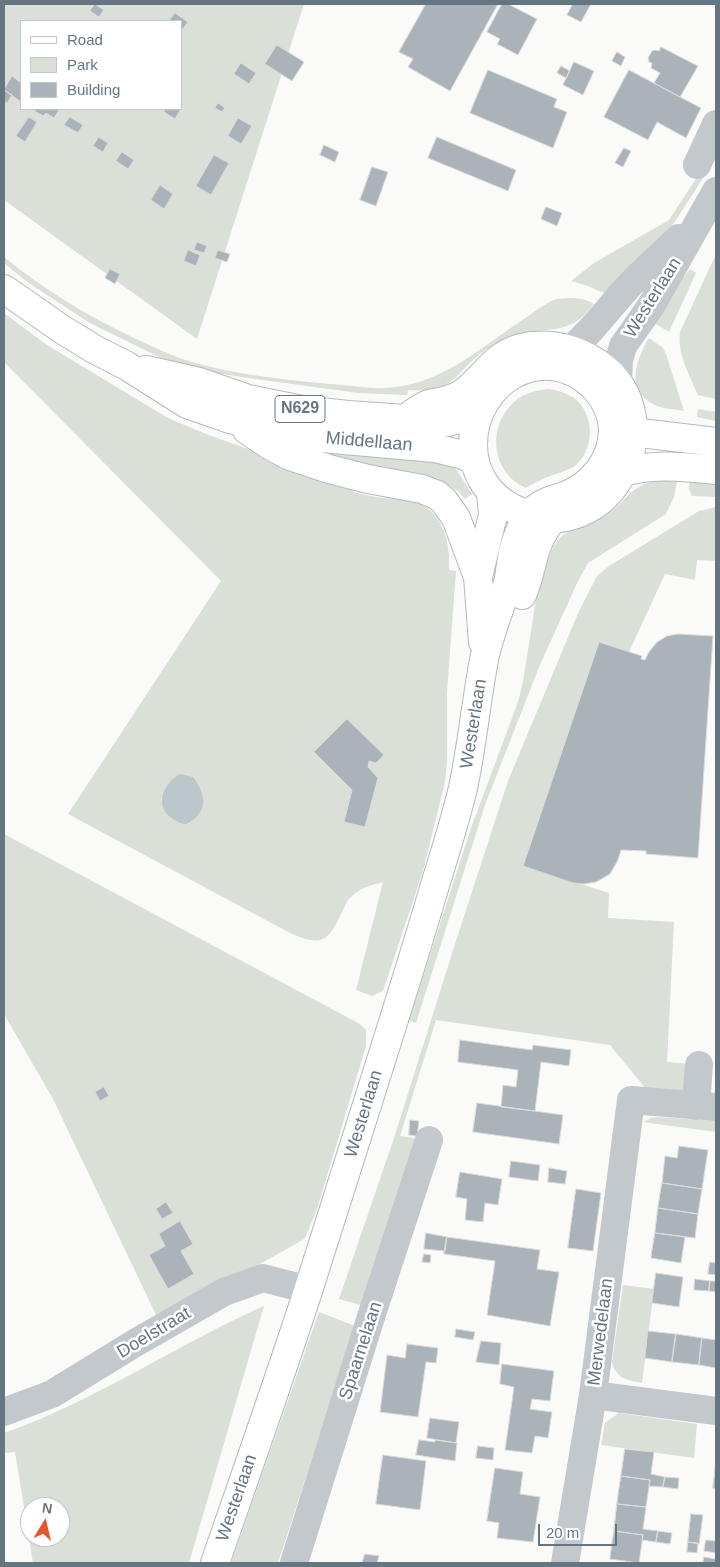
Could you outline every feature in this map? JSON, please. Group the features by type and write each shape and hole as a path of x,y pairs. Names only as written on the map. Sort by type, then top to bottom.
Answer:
{"main road":[{"name":"Middellaan","path":"4,289 63,330 127,366 187,404 230,419 280,432 333,439 435,448 463,455 474,460"},
{"path":"536,346 570,350 602,366 623,410 631,449 624,472 598,502 563,518 542,517 512,508 492,493 483,482 474,460 473,398 488,367 515,350 536,346"},
{"path":"548,366 570,350"},
{"name":"Middellaan","path":"127,366 199,382 248,399 348,415 404,420 457,421 466,418 473,398"},
{"path":"473,398 497,386 506,378 530,368 548,366 561,368 573,372 591,385 606,403 711,442"},
{"path":"542,517 544,503 578,490 587,484 601,469 606,460 623,410"},
{"path":"230,419 290,456 330,469 368,479 422,489 437,495 444,501 456,518 478,577"},
{"path":"624,472 654,466 716,470"},
{"name":"Westerlaan","path":"215,1563 309,1290 410,969 464,783 484,657 478,577 492,516 492,493"},
{"name":"Westerlaan","path":"484,657 522,594 535,549 546,527 542,517"}],"street":[{"path":"697,165 716,124"},
{"name":"Westerlaan","path":"623,410 619,360 624,346 651,306 716,191"},
{"name":"Westerlaan","path":"570,350 597,324 626,289 700,218"},
{"path":"699,1065 706,1107"},
{"name":"Merwedelaan","path":"565,1563 593,1395 631,1100 706,1107"},
{"name":"Spaarnelaan","path":"294,1563 429,1140"},
{"name":"Doelstraat","path":"4,1412 52,1394 135,1343 224,1292 263,1278 309,1290"},
{"path":"593,1395 716,1411"}],"green space":[{"path":"4,4 304,4 197,339 4,200"},
{"path":"716,143 716,158 674,223 663,238 608,295 571,281 594,263 669,220 701,171"},
{"path":"716,254 716,399 698,395 682,357 680,332"},
{"path":"4,257 50,291 98,320 182,359 220,369 263,377 372,388 394,387 434,377 452,368 554,300 574,298 594,304 585,315 576,322 566,326 526,333 501,341 484,351 446,385 439,388 408,390 407,395 358,393 195,370 163,359 88,322 26,281 4,263"},
{"path":"690,269 696,273 669,332 651,321 669,294"},
{"path":"4,313 47,345 168,418 206,434 354,487 353,492 415,502 425,506 439,520 447,540 449,570 456,571 447,692 447,761 445,782 423,871 383,991 372,996 356,990 383,882 366,887 354,894 347,901 329,935 324,939 311,940 301,938 68,814 221,581 4,362","holes":["161,799 200,813 188,824 163,805"]},
{"path":"649,338 663,348 666,354 684,411 657,406 644,398 638,390 636,382 637,364"},
{"path":"549,389 559,391 574,398 581,405 589,422 589,441 582,459 575,466 526,488 506,473 500,462 496,439 498,427 503,416 518,398 538,390"},
{"path":"698,409 716,412 716,421 697,417"},
{"path":"330,450 434,460 456,469 472,494 465,499 458,491 443,483 329,460"},
{"path":"690,476 716,479 716,497 692,496 689,489"},
{"path":"661,480 677,481 674,497 666,514 588,563 578,581 539,667 485,805 416,1023 409,1020 471,828 518,702 523,682 542,561 547,562 553,547 563,535 611,512 634,490 641,486"},
{"path":"716,507 716,561 697,560 695,580 665,574 629,652 599,642 523,866 609,893 608,918 674,922 667,1062 691,1064 681,1099 651,1095 610,1045 436,1020 400,1136 421,1139 361,1305 339,1299 394,1138 508,781 579,611 597,576 609,566 699,511"},
{"path":"4,834 360,1024 366,1030 366,1046 318,1206 304,1239 158,1319 53,1099 4,1014"},
{"path":"658,1117 716,1121 716,1132 643,1122"},
{"path":"623,1285 654,1289 642,1383 623,1378 616,1372 612,1362"},
{"path":"264,1306 189,1563 33,1563 30,1547 70,1547 70,1497 22,1497 15,1452 4,1453 4,1433 71,1405"},
{"path":"319,1312 355,1326 278,1563 231,1563"},
{"path":"619,1413 697,1424 694,1458 601,1445 605,1423"}],"shaded area":[{"path":"180,774 193,777 203,796 202,808 199,814 187,824 178,822 167,814 162,802 165,789"}],"building":[{"path":"95,4 104,10 99,17 90,11"},
{"path":"426,4 498,4 450,91 408,67 413,59 399,52"},
{"path":"502,4 508,4 537,19 518,55 497,44 500,39 487,32"},
{"path":"573,4 591,4 581,22 567,15"},
{"path":"175,13 188,22 182,30 182,20 170,20"},
{"path":"277,45 304,62 292,81 265,64"},
{"path":"661,47 698,66 680,97 654,83 660,73 651,68 652,63 649,62 648,58 652,51 659,51"},
{"path":"617,52 625,57 621,66 612,61"},
{"path":"574,62 594,71 583,95 563,85"},
{"path":"241,63 256,73 249,84 234,74"},
{"path":"561,66 570,71 566,78 557,73"},
{"path":"488,70 557,99 554,107 567,112 553,148 470,113"},
{"path":"629,70 701,108 686,138 657,122 648,140 604,117"},
{"path":"12,76 20,82 20,101 4,90"},
{"path":"4,90 12,95 7,103 4,101"},
{"path":"218,103 225,108 222,112 215,108"},
{"path":"33,110 59,110 54,118 46,113 43,116"},
{"path":"165,110 180,110 175,119 164,112"},
{"path":"29,117 37,122 25,142 16,136"},
{"path":"70,117 83,125 78,133 64,125"},
{"path":"238,118 252,126 241,144 228,136"},
{"path":"99,137 108,143 103,152 93,146"},
{"path":"437,137 516,170 508,191 428,158"},
{"path":"324,145 339,152 335,162 320,155"},
{"path":"624,148 631,151 623,167 615,163"},
{"path":"122,152 134,160 128,169 116,161"},
{"path":"214,155 229,163 211,195 196,186"},
{"path":"372,167 388,172 376,206 360,200"},
{"path":"160,185 173,194 164,209 151,200"},
{"path":"546,207 562,213 557,226 541,219"},
{"path":"197,242 207,246 204,253 194,250"},
{"path":"188,250 200,255 196,266 184,261"},
{"path":"218,250 230,254 227,262 215,258"},
{"path":"110,269 120,274 115,284 105,278"},
{"path":"678,634 713,636 698,858 646,854 646,851 621,850 610,874 596,882 584,884 573,883 523,866 599,642 642,656 641,659 645,660 657,642 667,636"},
{"path":"347,719 384,755 376,763 369,761 368,767 378,778 365,827 344,822 352,790 314,752"},
{"path":"460,1040 532,1050 533,1045 571,1050 569,1066 541,1062 535,1111 501,1107 503,1085 516,1087 518,1070 458,1062"},
{"path":"104,1087 109,1096 100,1101 95,1092"},
{"path":"477,1103 563,1115 559,1144 473,1132"},
{"path":"410,1120 419,1121 417,1136 409,1135"},
{"path":"679,1146 708,1150 702,1189 662,1183 665,1156 677,1158"},
{"path":"511,1161 540,1165 538,1181 509,1177"},
{"path":"549,1168 567,1171 565,1184 548,1182"},
{"path":"460,1172 502,1179 498,1205 485,1203 483,1222 465,1220 467,1199 456,1197"},
{"path":"662,1183 702,1189 698,1214 658,1208"},
{"path":"576,1189 601,1193 593,1251 568,1248"},
{"path":"166,1202 173,1213 162,1219 156,1209"},
{"path":"658,1208 698,1214 695,1238 655,1233"},
{"path":"180,1221 193,1244 181,1251 194,1274 168,1289 149,1255 165,1246 159,1234"},
{"path":"426,1233 447,1237 445,1251 424,1249"},
{"path":"655,1233 685,1237 681,1263 651,1258"},
{"path":"447,1237 540,1250 537,1269 559,1272 550,1326 487,1315 495,1261 444,1254"},
{"path":"424,1254 431,1255 430,1263 422,1262"},
{"path":"710,1262 716,1263 716,1275 708,1274"},
{"path":"656,1273 683,1277 679,1307 652,1303"},
{"path":"695,1279 710,1281 709,1291 694,1290"},
{"path":"710,1281 716,1281 716,1292 709,1291"},
{"path":"456,1329 475,1332 473,1340 455,1337"},
{"path":"648,1331 676,1334 672,1362 645,1358"},
{"path":"676,1334 702,1338 699,1365 672,1362"},
{"path":"702,1338 716,1340 716,1368 699,1365"},
{"path":"481,1341 501,1343 499,1365 476,1362"},
{"path":"407,1344 438,1348 436,1363 426,1362 418,1417 380,1412 387,1355 405,1358"},
{"path":"502,1364 554,1371 550,1401 532,1399 530,1409 552,1412 548,1438 535,1436 532,1453 505,1450 514,1387 500,1384"},
{"path":"430,1418 459,1422 456,1443 427,1438"},
{"path":"419,1440 457,1443 455,1461 416,1455"},
{"path":"478,1446 494,1448 493,1460 476,1458"},
{"path":"625,1449 654,1452 651,1474 665,1477 663,1487 649,1486 650,1480 621,1476"},
{"path":"383,1455 426,1461 420,1510 376,1504"},
{"path":"716,1461 716,1489 713,1488"},
{"path":"495,1468 523,1472 520,1494 540,1497 533,1542 497,1538 499,1523 487,1521"},
{"path":"621,1476 650,1480 646,1507 617,1504"},
{"path":"665,1477 679,1478 678,1489 663,1487"},
{"path":"617,1504 646,1507 643,1529 658,1531 656,1542 642,1540 643,1535 614,1531"},
{"path":"691,1514 703,1515 699,1544 688,1542"},
{"path":"614,1531 643,1535 639,1563 610,1559"},
{"path":"658,1531 672,1533 670,1544 656,1542"},
{"path":"706,1540 716,1541 716,1553 704,1551"},
{"path":"688,1542 698,1543 697,1553 687,1552"},
{"path":"365,1554 379,1556 377,1563 362,1563"},
{"path":"704,1557 716,1559 716,1563 703,1563"}]}
